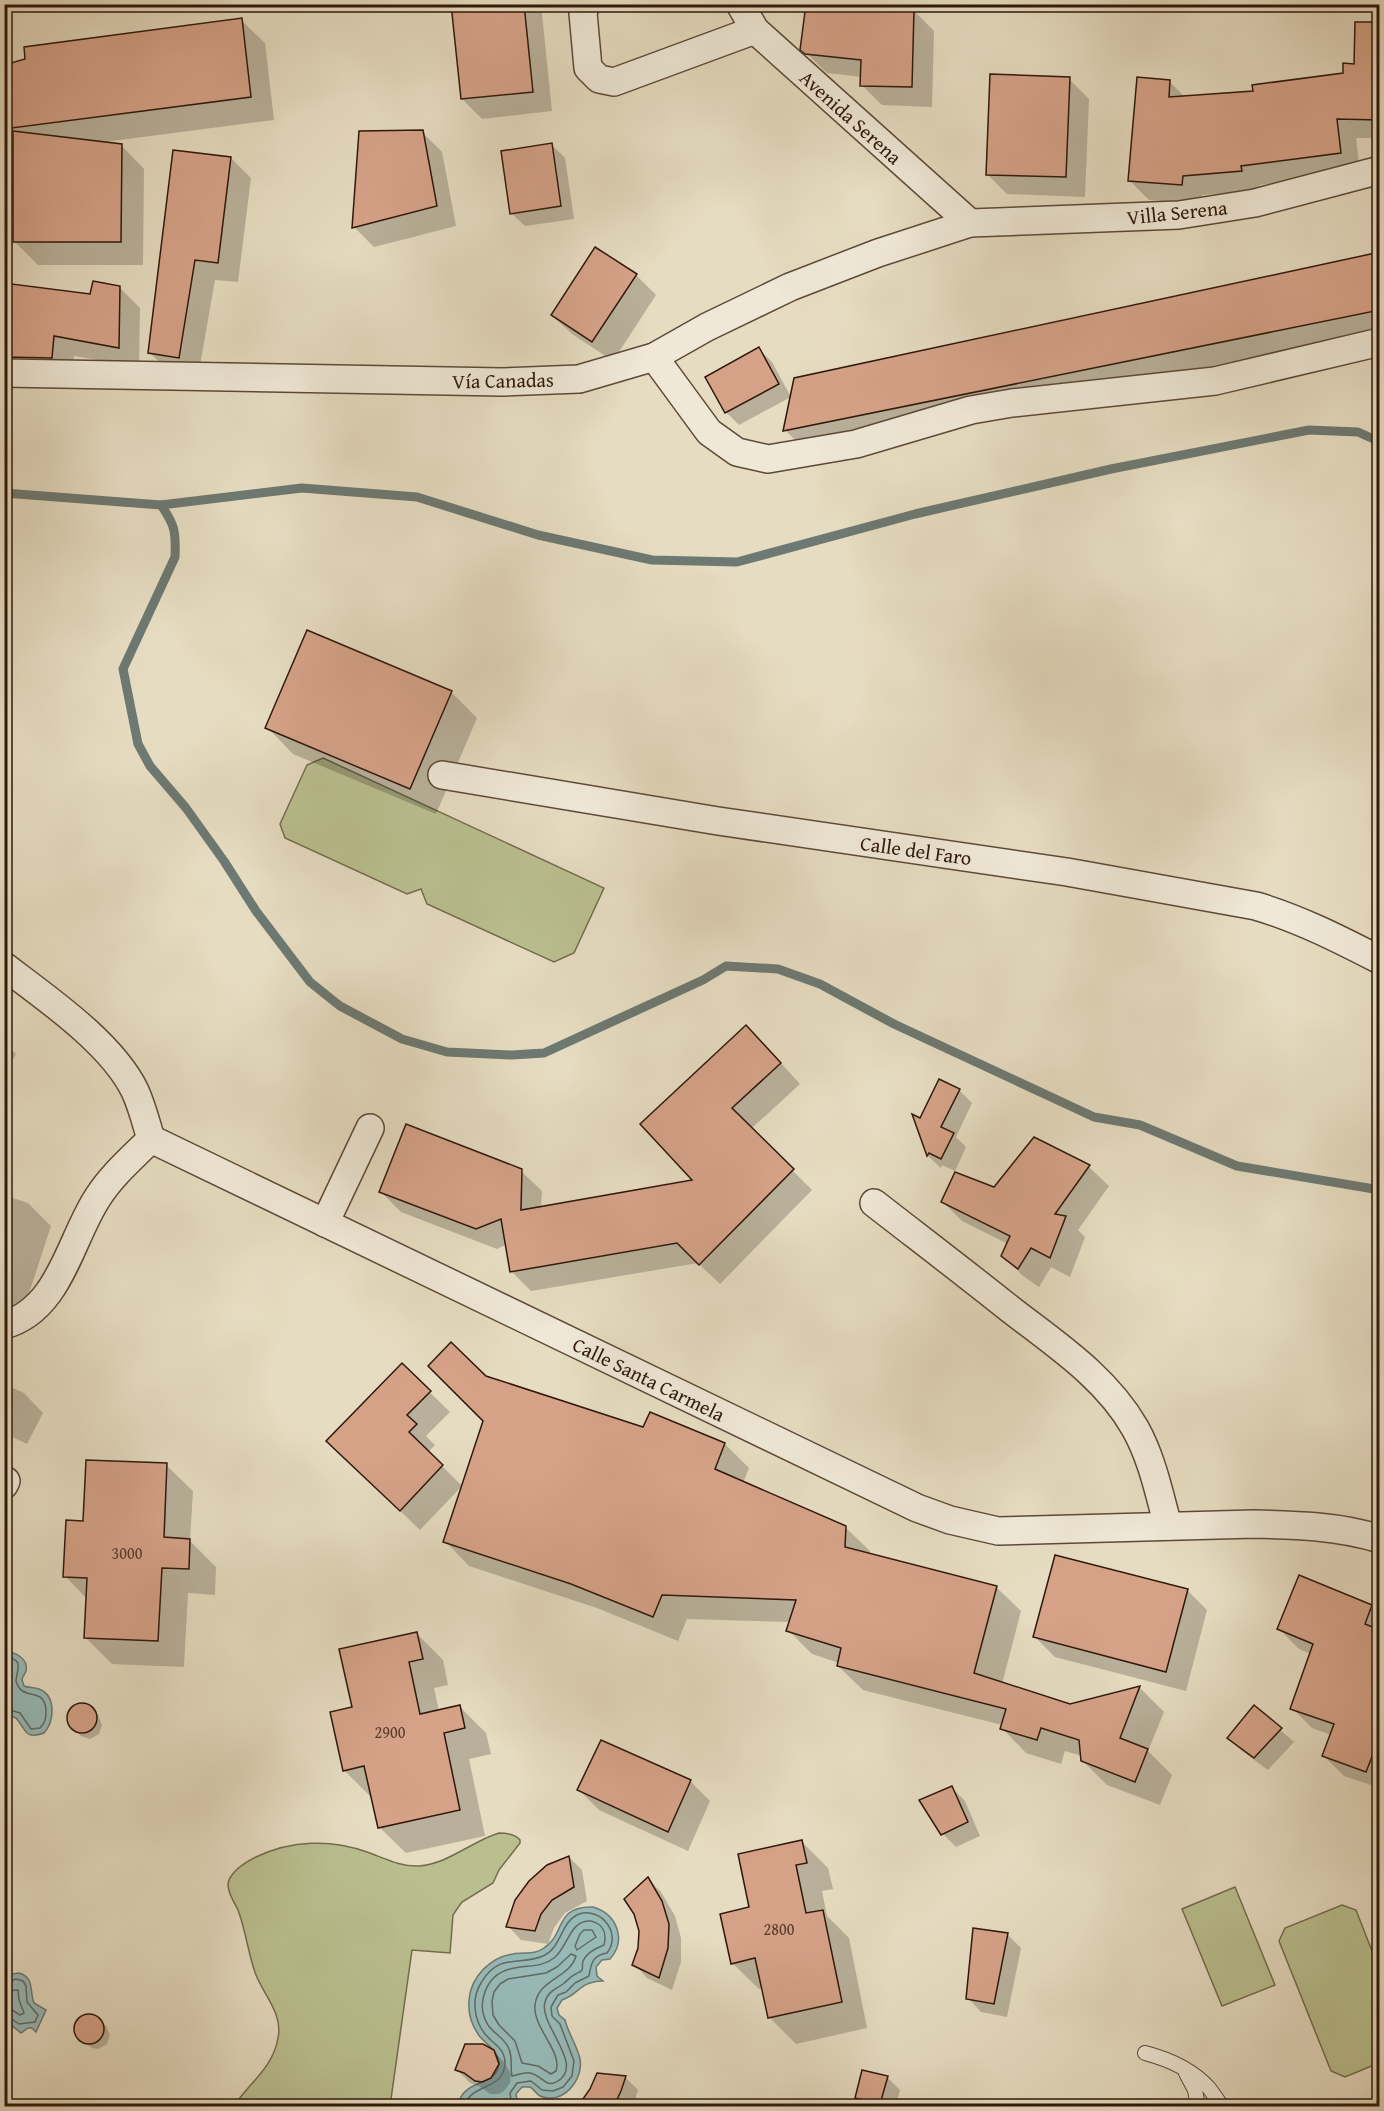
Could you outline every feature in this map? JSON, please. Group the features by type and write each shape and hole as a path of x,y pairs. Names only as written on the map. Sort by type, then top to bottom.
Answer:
{"street":[{"path":"586,4 583,14 588,68 599,79 614,82 755,30"},
{"name":"Avenida Serena","path":"740,4 755,30 970,223"},
{"name":"Villa Serena","path":"970,223 1179,215 1256,203 1380,170"},
{"name":"Vía Canadas","path":"4,373 531,382 579,379 654,357 707,327 790,287 878,253 970,223"},
{"path":"654,357 709,432 737,452 768,459 856,444 971,410 1012,403 1215,381 1380,342"},
{"name":"Calle del Faro","path":"442,775 718,821 1067,872 1256,906 1308,924 1380,960"},
{"path":"4,966 62,1011 108,1053 135,1090 151,1139 99,1195 58,1276 43,1300 22,1317 4,1325"},
{"path":"325,1223 369,1128"},
{"name":"Calle Santa Carmela","path":"151,1139 917,1508 950,1520 998,1531 1254,1524 1295,1525 1338,1530 1380,1539"},
{"path":"874,1203 1065,1351 1110,1393 1134,1426 1144,1447 1168,1527"}],"lane":[{"path":"1145,2053 1180,2067 1208,2088 1222,2106"},
{"path":"1180,2067 1193,2085 1198,2106"}],"green space":[{"path":"323,758 604,888 574,953 554,962 427,904 421,889 407,894 285,838 280,824 307,765"},
{"path":"499,1833 513,1835 520,1840 520,1843 499,1870 493,1883 462,1902 453,1915 450,1953 412,1950 390,2106 234,2106 266,2067 275,2049 279,2029 276,2013 256,1975 241,1918 229,1891 228,1883 234,1872 248,1861 269,1851 312,1843 354,1848 399,1864 419,1866 450,1857"},
{"path":"1235,1887 1275,1985 1222,2006 1182,1909"},
{"path":"1342,1905 1356,1910 1379,1969 1379,2063 1345,2077 1331,2071 1279,1941 1285,1928"}],"water":[{"path":"5,1651 23,1659 26,1666 22,1678 24,1686 39,1689 49,1697 52,1716 44,1733 29,1734 16,1718 5,1714"},
{"path":"593,1907 608,1915 613,1922 617,1928 618,1944 610,1959 602,1960 596,1967 597,1976 603,1981 584,1986 562,2000 557,2008 559,2015 565,2020 580,2059 579,2075 575,2083 563,2094 548,2098 540,2096 530,2087 522,2087 516,2094 518,2106 457,2106 466,2091 495,2074 499,2062 496,2053 478,2034 470,2018 469,2000 478,1976 497,1959 517,1953 541,1950 551,1942 566,1916 572,1911"},
{"path":"19,1973 29,1981 34,2003 46,2010 36,2032 28,2028 21,2033 5,2020 5,1981 12,1974"}],"building":[{"path":"451,4 524,4 533,92 461,99"},
{"path":"806,4 861,4 861,8 914,10 912,87 860,86 861,60 805,54 800,50"},
{"path":"242,18 251,97 4,129 4,65 25,59 24,47"},
{"path":"1355,22 1380,22 1380,120 1337,119 1341,153 1241,166 1242,171 1183,176 1182,185 1128,181 1137,77 1170,80 1169,97 1253,91 1252,85 1343,73 1343,63 1354,64"},
{"path":"990,74 1070,77 1066,177 986,175"},
{"path":"423,130 437,206 352,228 359,131"},
{"path":"13,131 122,144 121,242 13,242"},
{"path":"552,143 561,206 510,214 501,151"},
{"path":"173,150 231,157 218,263 195,260 179,358 148,353"},
{"path":"595,247 637,274 592,342 551,315"},
{"path":"1380,252 1380,310 783,431 794,378"},
{"path":"93,281 120,286 119,348 54,336 52,358 4,357 4,283 90,294"},
{"path":"759,347 779,384 725,413 705,377"},
{"path":"307,630 452,691 410,789 265,728"},
{"path":"746,1025 781,1063 732,1108 794,1169 699,1265 677,1243 510,1272 501,1219 476,1229 379,1192 406,1124 522,1169 521,1210 692,1180 640,1124"},
{"path":"939,1079 960,1089 941,1127 954,1133 941,1159 929,1153 927,1156 912,1114 920,1118"},
{"path":"1034,1137 1090,1165 1055,1214 1066,1216 1050,1258 1031,1248 1018,1269 1001,1256 1010,1236 941,1202 955,1172 994,1187"},
{"path":"451,1342 486,1376 643,1427 650,1412 725,1443 715,1469 846,1526 845,1547 997,1586 974,1673 1070,1704 1140,1686 1120,1738 1148,1749 1135,1782 1081,1761 1079,1740 1041,1728 1037,1740 1000,1729 1006,1709 837,1666 841,1648 786,1631 796,1600 662,1595 653,1617 571,1584 443,1542 483,1421 428,1366"},
{"path":"402,1363 431,1391 407,1415 417,1424 409,1432 443,1465 400,1511 326,1441"},
{"path":"86,1460 167,1463 164,1537 190,1539 189,1569 162,1568 158,1641 84,1638 87,1578 63,1577 66,1520 83,1521"},
{"path":"1055,1555 1188,1589 1166,1672 1033,1637"},
{"path":"1299,1575 1372,1605 1365,1624 1380,1630 1380,1736 1366,1772 1322,1756 1334,1724 1290,1709 1313,1644 1277,1629"},
{"path":"417,1632 423,1659 409,1662 420,1714 460,1705 465,1728 444,1733 460,1810 378,1828 364,1766 343,1771 330,1712 352,1707 339,1649"},
{"path":"82,1703 93,1707 97,1718 93,1729 82,1733 71,1729 67,1718 71,1707"},
{"path":"1254,1705 1282,1728 1254,1758 1227,1738"},
{"path":"601,1740 691,1780 668,1832 577,1790"},
{"path":"952,1786 968,1822 941,1835 919,1800"},
{"path":"802,1840 807,1863 796,1865 806,1913 823,1910 842,2002 768,2018 755,1958 731,1964 720,1914 749,1907 738,1854"},
{"path":"569,1856 574,1887 552,1900 541,1914 535,1931 506,1927 515,1900 529,1881 547,1865"},
{"path":"648,1877 662,1901 669,1924 668,1948 659,1978 632,1965 638,1948 639,1931 634,1914 624,1899"},
{"path":"973,1928 1008,1933 994,2004 966,1999"},
{"path":"89,2014 100,2018 104,2029 100,2040 89,2044 78,2040 74,2029 78,2018"},
{"path":"465,2044 483,2044 494,2050 499,2064 491,2078 482,2082 475,2081 455,2070"},
{"path":"862,2070 888,2076 880,2104 855,2098"},
{"path":"597,2073 626,2076 614,2106 578,2106 590,2089"}],"waterway":[{"path":"4,493 161,505 302,488 417,497 538,535 652,560 737,562 915,514 1111,469 1309,430 1358,432 1380,442"},
{"path":"161,505 174,529 175,557 123,669 138,744 150,766 186,808 256,911 310,982 340,1006 402,1039 447,1052 512,1055 544,1053 703,980 726,966 778,969 820,984 894,1024 1094,1117 1140,1125 1237,1166 1380,1190"}]}
